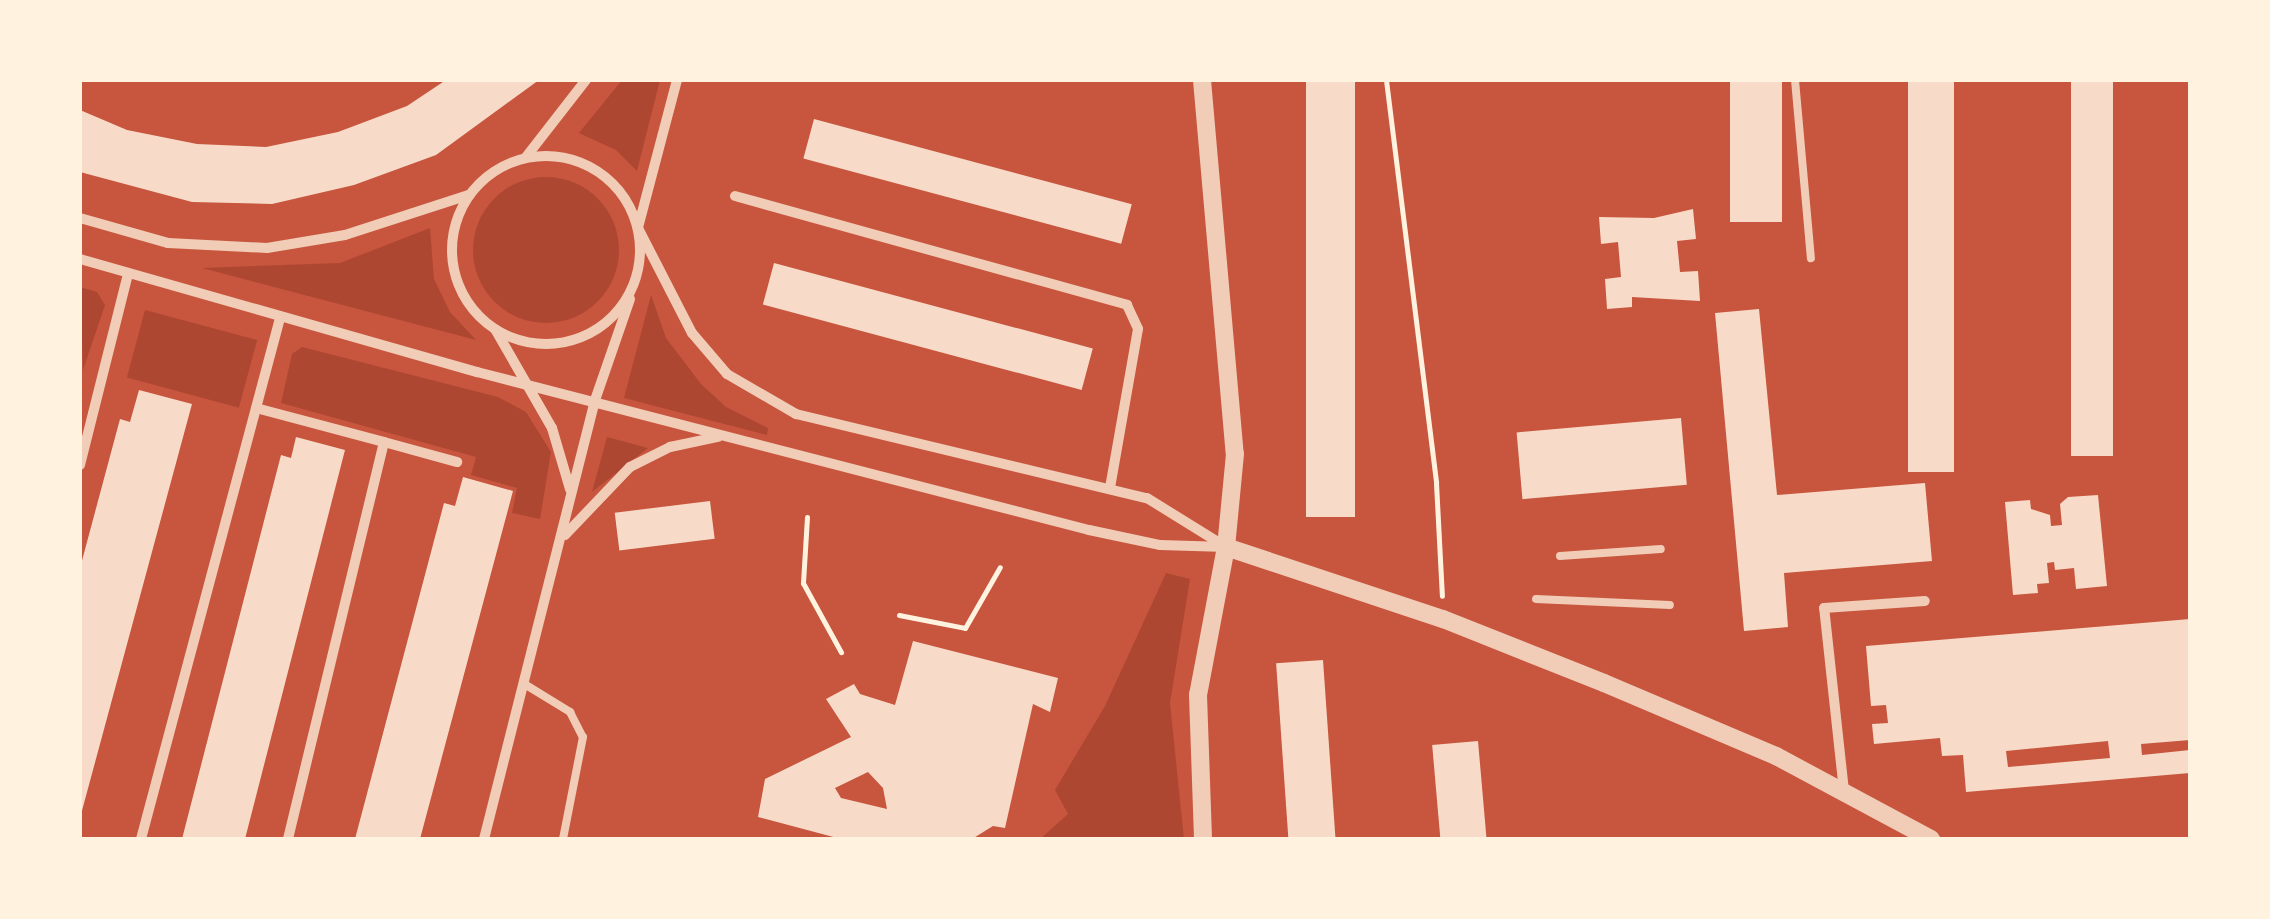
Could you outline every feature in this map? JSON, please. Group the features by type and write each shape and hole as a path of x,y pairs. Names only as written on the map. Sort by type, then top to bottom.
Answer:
{"street":[{"path":"526,157 586,80"},
{"path":"484,839 594,402 638,274 638,228 677,80"},
{"path":"1202,80 1235,438 1226,547 1198,695 1204,839"},
{"path":"571,496 559,445 494,328 468,302 453,267 454,230 469,195 494,171 526,157 562,156 596,170 623,194 701,346 768,402 1110,488 1173,509 1226,547"},
{"path":"80,218 168,243 267,248 345,236 469,195"},
{"path":"736,196 1127,305 1138,329 1110,488"},
{"path":"80,259 527,385 1134,541 1226,547 1444,619 1725,734 1844,791 1926,838"},
{"path":"80,465 128,274"},
{"path":"494,328 527,342 580,338 622,306 638,274"},
{"path":"141,839 280,318"},
{"path":"256,408 457,462"},
{"path":"562,540 641,460 724,436"},
{"path":"288,839 384,442"},
{"path":"1844,791 1824,608 1926,601"}],"lane":[{"path":"1795,80 1811,258"},
{"path":"1560,556 1662,549"},
{"path":"1536,599 1670,606"},
{"path":"526,684 570,712 582,737 563,839"}],"path":[{"path":"1386,80 1436,483 1444,619"},
{"path":"807,517 803,582 841,652"},
{"path":"899,615 965,628 1000,566"}],"shaded area":[{"path":"622,80 660,80 637,171 616,150 579,133"},
{"path":"546,177 574,182 598,198 614,222 619,250 614,278 598,302 574,318 546,323 518,318 494,302 478,278 473,250 478,222 494,198 518,182"},
{"path":"430,228 434,279 450,312 476,340 202,268 340,263"},
{"path":"80,287 97,292 105,305 83,370"},
{"path":"651,295 666,338 701,384 726,407 768,428 767,435 624,398"},
{"path":"145,310 257,340 239,408 127,378"},
{"path":"302,347 498,397 526,412 551,452 540,519 512,513 517,488 471,475 476,457 281,403 292,354"},
{"path":"607,437 648,448 592,492"},
{"path":"1166,573 1190,579 1170,703 1184,839 1040,839 1068,814 1055,790 1105,706"}],"building":[{"path":"446,80 539,80 436,155 354,185 272,204 192,202 80,172 80,110 127,130 197,144 266,147 338,132 407,106"},
{"path":"1306,80 1355,80 1355,517 1306,517"},
{"path":"1730,80 1782,80 1782,222 1730,222"},
{"path":"1908,80 1954,80 1954,472 1908,472"},
{"path":"2071,80 2113,80 2113,456 2071,456"},
{"path":"814,119 1132,204 1121,244 803,159"},
{"path":"1693,209 1696,239 1677,241 1680,272 1698,271 1700,301 1632,297 1632,307 1607,309 1605,279 1621,277 1618,242 1601,244 1599,217 1654,218"},
{"path":"774,263 1093,348 1082,390 763,305"},
{"path":"1759,309 1777,495 1925,483 1932,561 1784,573 1788,627 1744,631 1715,313"},
{"path":"139,390 192,404 80,818 80,568 120,419 130,422"},
{"path":"1681,418 1687,485 1522,499 1517,432"},
{"path":"296,437 345,450 245,839 182,839 281,455 291,458"},
{"path":"463,477 513,491 420,839 355,839 444,503 455,506"},
{"path":"2098,495 2107,586 2076,589 2074,568 2055,570 2054,562 2047,563 2049,583 2037,584 2038,593 2013,595 2005,502 2030,500 2031,509 2050,515 2051,526 2062,525 2060,504 2068,497"},
{"path":"710,501 715,539 619,550 615,513"},
{"path":"2190,619 2190,740 2141,744 2142,755 2190,750 2190,773 1966,792 1963,755 1942,756 1940,738 1874,744 1872,724 1888,723 1886,705 1871,706 1866,646","holes":["2108,741 2110,758 2008,767 2006,751"]},
{"path":"913,641 1058,678 1050,712 1033,704 1005,828 993,826 972,839 841,839 758,817 765,779 851,737 826,699 854,684 860,694 895,705","holes":["868,772 883,788 887,809 841,798 835,788"]},
{"path":"1323,660 1335,839 1288,839 1276,663"},
{"path":"1478,741 1487,839 1440,839 1432,745"}]}
